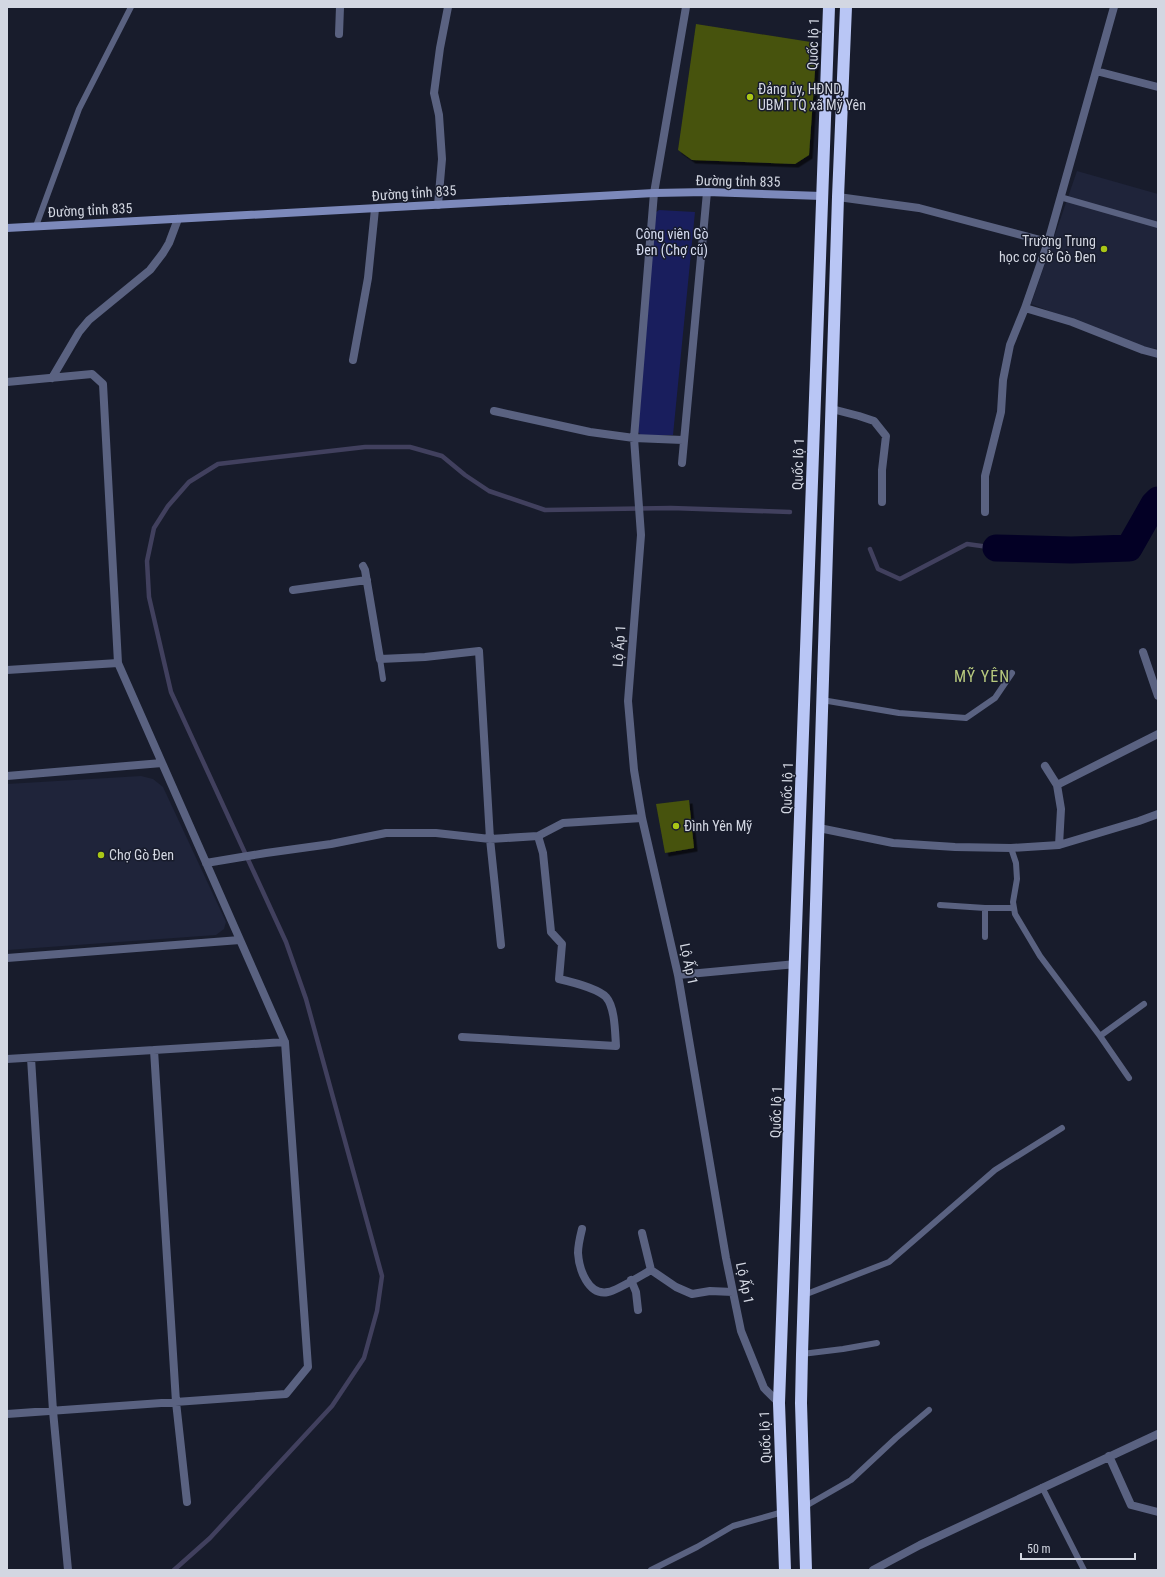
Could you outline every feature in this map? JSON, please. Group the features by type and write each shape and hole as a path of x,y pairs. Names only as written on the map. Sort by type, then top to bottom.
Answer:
{"highway":[{"name":"Quốc lộ 1","path":"784,1570 779,1403 796,964 829,7"},
{"path":"806,1570 801,1403 802,1354 838,198 846,7"},
{"path":"822,196 838,198"}],"main road":[{"name":"Đường tỉnh 835","path":"7,228 654,193 707,192 822,196"}],"street":[{"path":"339,34 340,7"},
{"path":"438,205 442,159 439,115 434,93 440,48 448,7"},
{"name":"Lộ Ấp 1","path":"686,7 654,193 634,438 641,534 628,701 634,770 642,818 678,975 726,1258 741,1331 764,1388 779,1403"},
{"path":"985,512 985,476 1001,412 1003,380 1010,345 1025,308 1048,242 1114,7"},
{"path":"1096,71 1158,88"},
{"path":"682,463 707,192"},
{"path":"838,198 919,208 1048,242"},
{"path":"353,360 368,278 375,209"},
{"path":"52,378 79,332 89,320 150,270 169,243 178,219"},
{"path":"1025,308 1072,322 1143,350 1158,354"},
{"path":"7,382 92,374 103,384 118,663 285,1042 308,1367 286,1394 7,1414"},
{"path":"832,409 874,421 886,436 882,470 882,502"},
{"path":"494,411 590,432 634,438 684,440"},
{"path":"362,566 365,570 380,659 425,657 479,651 490,839 501,946"},
{"path":"293,590 366,580"},
{"path":"1143,652 1158,696"},
{"path":"7,670 118,663"},
{"path":"1057,785 1158,734"},
{"path":"7,776 162,763"},
{"path":"1045,766 1057,785 1061,809 1059,845"},
{"path":"819,828 892,842 955,847 1011,848 1059,845 1158,814"},
{"path":"206,863 331,844 386,833 436,833 490,839 538,836 563,823 642,818"},
{"path":"462,1037 616,1046 614,1016 607,998 599,992 569,981 559,980 562,944 551,932 543,853 538,836"},
{"path":"7,958 240,940"},
{"path":"678,975 796,964"},
{"path":"7,1059 285,1042"},
{"path":"154,1050 176,1402 187,1502"},
{"path":"31,1058 53,1410 68,1570"},
{"path":"582,1229 578,1254 583,1277 598,1292 608,1292 651,1270"},
{"path":"642,1233 651,1270 676,1287 692,1294 710,1291 733,1292"},
{"path":"632,1280 636,1292 638,1310"},
{"path":"874,1570 920,1545 1158,1434"},
{"path":"1109,1456 1131,1505 1158,1512"}],"lane":[{"path":"36,226 79,109 131,7"},
{"path":"1060,198 1158,225"},
{"path":"380,659 383,679"},
{"path":"822,700 899,713 966,718 995,698 1012,673"},
{"path":"1011,848 1016,863 1017,879 1013,908 1015,914 1040,956 1130,1078"},
{"path":"940,905 1013,908"},
{"path":"985,908 985,937"},
{"path":"1100,1036 1144,1004"},
{"path":"804,1295 889,1262 994,1170 1062,1128"},
{"path":"802,1354 876,1343"},
{"path":"804,1506 851,1480 896,1438 929,1410"},
{"path":"1042,1487 1084,1570"},
{"path":"651,1570 697,1547 733,1526 783,1512"}],"shaded area":[{"name":"Trường Trung học cơ sở Gò Đen","path":"1077,171 1158,194 1158,349 1144,347 1031,304"},
{"name":"Chợ Gò Đen","path":"141,776 153,779 163,787 226,922 224,929 216,935 7,950 7,784"}],"green space":[{"name":"Công viên Gò Đen (Chợ cũ)","path":"659,210 695,212 673,435 641,435 638,432 655,213"}],"building":[{"name":"Đảng ủy, HĐND, UBMTTQ xã Mỹ Yên","path":"696,24 817,43 809,155 795,164 692,160 678,150"},
{"name":"Đình Yên Mỹ","path":"689,800 694,848 665,853 656,804"}],"waterway":[{"path":"174,1570 210,1538 332,1406 364,1358 377,1311 382,1276 306,999 286,942 171,692 149,597 147,561 154,528 168,506 189,482 218,464 365,447 410,447 442,456 465,475 489,491 545,510 671,508 790,512"},
{"path":"996,548 1071,550 1129,548 1154,504 1158,500"},
{"path":"870,549 878,569 900,579 967,544 996,548"}],"place":[{"name":"Đảng ủy, HĐND, UBMTTQ xã Mỹ Yên","path":"750,97"},
{"name":"Trường Trung học cơ sở Gò Đen","path":"1104,249"},
{"name":"Đình Yên Mỹ","path":"676,826"},
{"name":"Chợ Gò Đen","path":"101,855"}],"district":[{"name":"MỸ YÊN","path":"982,676"}]}
